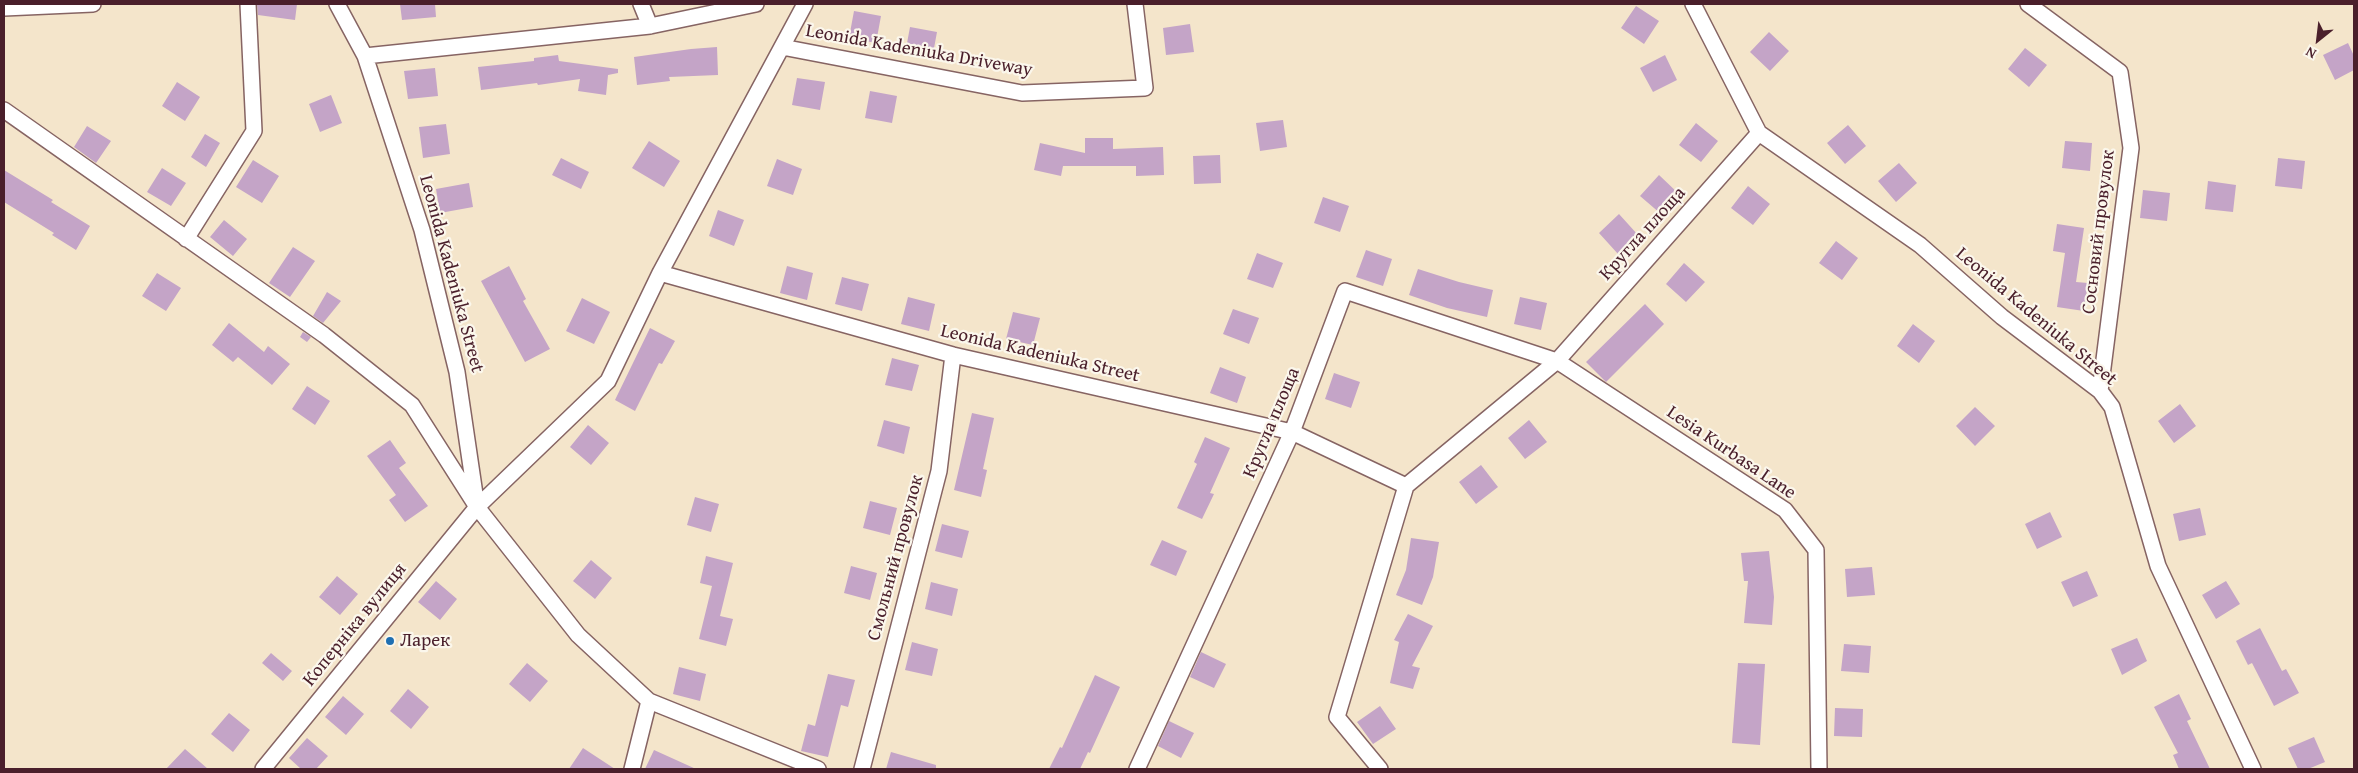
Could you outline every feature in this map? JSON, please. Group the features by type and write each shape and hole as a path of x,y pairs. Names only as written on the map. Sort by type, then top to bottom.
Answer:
{"street":[{"path":"4,8 94,4"},
{"path":"186,239 254,131 248,4"},
{"name":"Leonida Kadeniuka Street","path":"337,4 365,56 422,230 458,372 477,507"},
{"path":"641,4 650,26"},
{"path":"365,56 650,26 756,4"},
{"path":"477,507 608,381 660,273 805,4"},
{"name":"Leonida Kadeniuka Driveway","path":"782,46 1022,93 1145,88 1135,4"},
{"name":"Leonida Kadeniuka Street","path":"1693,4 1759,133 1920,245 2002,317 2100,391 2112,407 2158,566 2254,769"},
{"name":"Сосновий провулок","path":"2028,4 2120,72 2131,148 2100,391"},
{"path":"4,110 324,335 412,405 477,507 578,635 649,701 818,769"},
{"name":"Кругла площа","path":"1406,486 1557,361 1759,133"},
{"name":"Leonida Kadeniuka Street","path":"660,273 954,355 1292,432 1406,486"},
{"name":"Кругла площа","path":"1137,769 1292,432 1346,291 1557,361"},
{"name":"Смольний провулок","path":"862,769 939,471 954,355"},
{"name":"Lesia Kurbasa Lane","path":"1557,361 1785,510 1816,550 1819,769"},
{"path":"1380,769 1337,717 1406,486"},
{"name":"Коперніка вулиця","path":"263,769 477,507"},
{"path":"632,769 649,701"}],"building":[{"path":"257,4 297,4 295,20 258,15"},
{"path":"400,4 435,4 436,17 402,20"},
{"path":"1636,6 1659,21 1644,44 1621,28"},
{"path":"854,11 881,16 876,43 849,38"},
{"path":"1190,24 1194,52 1166,55 1163,28"},
{"path":"910,27 937,32 932,59 905,54"},
{"path":"1769,32 1789,51 1770,71 1750,52"},
{"path":"2348,43 2354,56 2354,70 2335,80 2323,55"},
{"path":"717,47 718,75 669,77 670,81 637,85 634,57"},
{"path":"2025,48 2047,65 2029,87 2008,69"},
{"path":"558,55 559,61 618,69 618,73 608,75 606,95 578,91 580,79 481,90 478,67 534,61 534,58"},
{"path":"1665,55 1677,80 1653,92 1640,68"},
{"path":"435,68 438,96 408,99 404,71"},
{"path":"797,78 825,82 820,110 792,105"},
{"path":"177,82 200,97 185,121 162,106"},
{"path":"870,91 897,96 892,123 865,118"},
{"path":"331,95 342,123 320,132 309,104"},
{"path":"1283,120 1287,147 1260,151 1256,123"},
{"path":"1696,123 1718,141 1701,162 1679,145"},
{"path":"446,124 450,154 423,158 419,127"},
{"path":"1848,125 1866,146 1845,164 1827,143"},
{"path":"87,126 111,141 96,163 74,147"},
{"path":"205,134 220,143 206,167 191,157"},
{"path":"1085,138 1113,138 1113,149 1163,147 1164,175 1136,176 1136,166 1063,166 1061,176 1034,170 1040,143 1085,153"},
{"path":"649,141 680,161 664,187 632,168"},
{"path":"2065,141 2092,143 2090,171 2062,168"},
{"path":"1220,155 1221,183 1194,184 1193,156"},
{"path":"561,158 589,172 581,189 552,175"},
{"path":"2278,158 2305,161 2302,189 2275,186"},
{"path":"777,159 802,169 793,195 767,186"},
{"path":"253,160 279,176 262,203 236,187"},
{"path":"1899,163 1917,183 1896,202 1878,181"},
{"path":"162,168 186,183 171,206 147,192"},
{"path":"4,170 53,200 51,202 90,226 76,250 52,235 54,233 4,202"},
{"path":"1659,175 1679,194 1661,214 1640,196"},
{"path":"2208,181 2236,185 2233,212 2205,209"},
{"path":"469,183 473,207 440,213 436,189"},
{"path":"1748,186 1770,204 1753,225 1731,208"},
{"path":"2143,190 2170,193 2167,221 2140,218"},
{"path":"1323,197 1349,206 1340,232 1314,223"},
{"path":"718,210 744,220 734,246 709,236"},
{"path":"1619,214 1638,235 1618,254 1599,233"},
{"path":"224,220 247,239 233,256 210,237"},
{"path":"2057,224 2084,228 2076,282 2088,283 2084,311 2057,307 2065,253 2053,251"},
{"path":"1836,241 1858,258 1842,280 1819,263"},
{"path":"293,247 315,261 290,297 269,283"},
{"path":"1366,250 1392,259 1383,286 1356,277"},
{"path":"1257,253 1283,263 1273,288 1247,279"},
{"path":"1684,263 1705,282 1686,302 1666,284"},
{"path":"509,266 526,299 523,301 550,349 525,362 481,281"},
{"path":"787,266 813,273 807,300 780,293"},
{"path":"1418,269 1493,290 1487,317 1447,308 1409,295"},
{"path":"157,273 181,288 166,311 142,296"},
{"path":"842,277 869,284 862,311 835,304"},
{"path":"327,292 341,301 323,323 313,316"},
{"path":"908,297 935,304 929,331 901,324"},
{"path":"1520,297 1547,303 1541,330 1514,324"},
{"path":"582,298 610,312 594,344 566,331"},
{"path":"1645,304 1664,324 1606,382 1586,362"},
{"path":"1233,309 1259,318 1249,344 1223,334"},
{"path":"1013,312 1040,318 1033,345 1006,339"},
{"path":"229,323 264,352 268,346 290,364 272,385 238,357 233,362 212,345"},
{"path":"1913,324 1935,341 1919,363 1897,346"},
{"path":"650,328 675,341 662,364 659,363 635,411 615,400"},
{"path":"303,332 311,337 307,342 300,337"},
{"path":"892,358 919,365 912,391 885,385"},
{"path":"1220,367 1246,377 1237,403 1210,393"},
{"path":"1334,373 1360,382 1351,408 1325,399"},
{"path":"307,386 330,401 315,425 292,409"},
{"path":"2180,404 2196,426 2174,443 2158,421"},
{"path":"1975,407 1995,426 1975,446 1956,426"},
{"path":"972,413 994,418 983,469 987,470 981,497 954,490"},
{"path":"884,420 910,427 904,454 877,446"},
{"path":"1529,420 1547,442 1525,459 1508,438"},
{"path":"588,425 609,443 591,465 570,447"},
{"path":"1205,437 1230,448 1210,493 1214,494 1202,519 1177,508 1197,464 1194,462"},
{"path":"390,440 406,463 399,468 428,506 405,522 389,500 396,495 367,456"},
{"path":"1481,465 1498,487 1476,504 1459,482"},
{"path":"695,497 719,504 711,532 687,525"},
{"path":"870,501 897,508 890,535 863,528"},
{"path":"2200,508 2206,535 2179,541 2173,514"},
{"path":"2050,512 2062,537 2037,549 2025,524"},
{"path":"942,524 969,531 962,558 935,551"},
{"path":"1411,538 1439,542 1433,577 1422,605 1396,595 1406,570"},
{"path":"1162,540 1187,551 1176,576 1150,565"},
{"path":"1769,551 1774,597 1772,625 1744,623 1748,581 1744,581 1741,553"},
{"path":"706,556 733,563 720,616 733,619 726,646 699,639 712,586 700,583"},
{"path":"591,560 612,578 595,599 573,581"},
{"path":"851,566 877,573 870,600 844,593"},
{"path":"1872,567 1875,595 1847,597 1845,569"},
{"path":"2087,571 2098,596 2073,607 2061,582"},
{"path":"337,576 358,594 340,615 319,597"},
{"path":"436,581 457,599 440,620 418,602"},
{"path":"2226,581 2240,604 2216,619 2202,595"},
{"path":"931,582 958,589 952,616 925,609"},
{"path":"1408,614 1433,626 1412,666 1420,668 1413,689 1390,683 1399,642 1394,640"},
{"path":"2260,628 2282,671 2286,669 2299,693 2274,706 2252,663 2248,665 2236,641"},
{"path":"2137,638 2147,661 2122,675 2111,649"},
{"path":"912,642 938,649 932,676 905,670"},
{"path":"1844,644 1871,646 1869,673 1841,671"},
{"path":"1201,652 1226,664 1214,688 1190,677"},
{"path":"271,653 292,671 283,681 262,663"},
{"path":"527,663 548,681 530,702 509,684"},
{"path":"1738,663 1765,664 1760,745 1732,743"},
{"path":"679,667 706,674 700,701 673,694"},
{"path":"828,674 855,680 848,707 841,705 828,757 801,751 808,724 815,726"},
{"path":"1095,675 1120,687 1090,753 1088,752 1080,769 1049,769 1060,747 1062,748"},
{"path":"408,689 429,707 411,729 390,711"},
{"path":"2179,694 2191,719 2187,721 2210,769 2179,769 2173,755 2178,753 2154,707"},
{"path":"343,696 364,714 346,735 325,717"},
{"path":"1380,706 1396,729 1373,744 1357,722"},
{"path":"1835,708 1863,709 1862,737 1834,736"},
{"path":"229,713 250,730 233,752 211,734"},
{"path":"1169,721 1194,733 1181,758 1158,746"},
{"path":"2314,737 2325,762 2308,769 2298,769 2288,748"},
{"path":"307,738 328,756 316,769 301,769 289,758"},
{"path":"583,748 615,769 569,769"},
{"path":"185,749 208,769 166,769"},
{"path":"654,750 696,769 645,769"},
{"path":"891,752 936,765 936,769 886,769"}],"place":[{"name":"Ларек","path":"390,641"}]}
